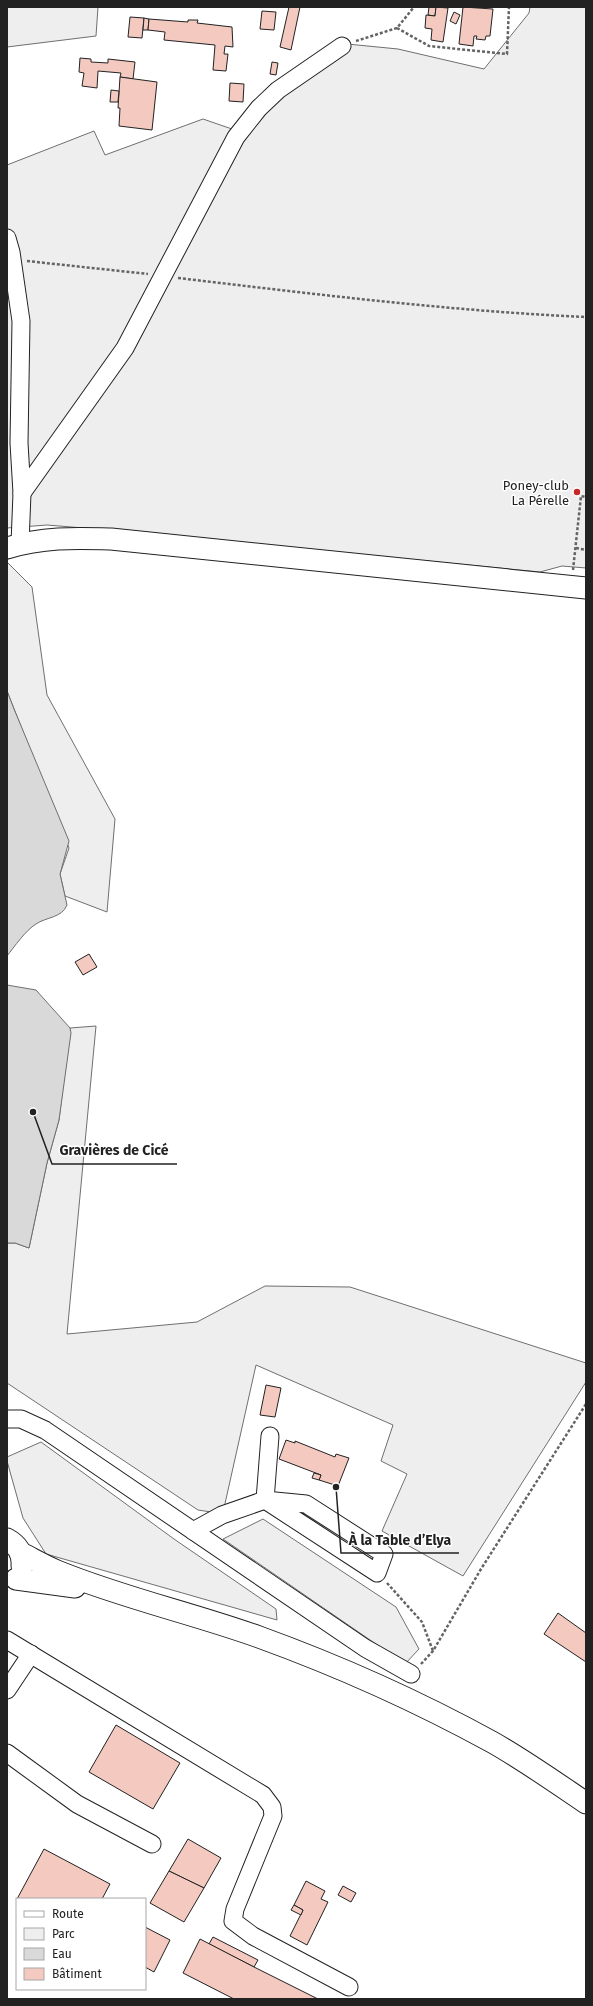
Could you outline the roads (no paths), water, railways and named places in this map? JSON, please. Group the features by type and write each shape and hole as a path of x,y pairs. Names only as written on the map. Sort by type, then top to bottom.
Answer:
{"main road":[{"path":"14,546 65,537 111,540 578,587"},
{"path":"11,1540 22,1566 10,1585 123,1595"},
{"path":"11,1540 56,1571 123,1595 196,1615 258,1637 323,1661 384,1688 493,1743 586,1803"}],"street":[{"path":"22,493 125,348 236,137 259,108 278,90 342,46"},
{"path":"7,238 12,260 20,321 19,443 22,493 14,546"},
{"path":"7,1419 20,1419 46,1430 365,1648 411,1674"},
{"path":"265,1500 270,1436"},
{"path":"193,1531 222,1514 265,1500"},
{"path":"265,1500 377,1573"},
{"path":"7,1640 263,1795 272,1806 273,1816 235,1910 233,1921 253,1936 349,1987"},
{"path":"7,1690 31,1654"},
{"path":"7,1753 77,1804 152,1844"}],"water":[{"path":"7,691 69,841 60,874 67,905 65,909 58,915 40,922 28,930 7,956"},
{"path":"7,985 36,990 70,1028 71,1033 59,1120 47,1163 29,1248 15,1243 7,1243"}],"place":[{"name":"Poney-club La Pérelle","path":"577,492"},
{"name":"Gravières de Cicé","path":"33,1112"},
{"name":"À la Table d’Elya","path":"336,1487"}]}
